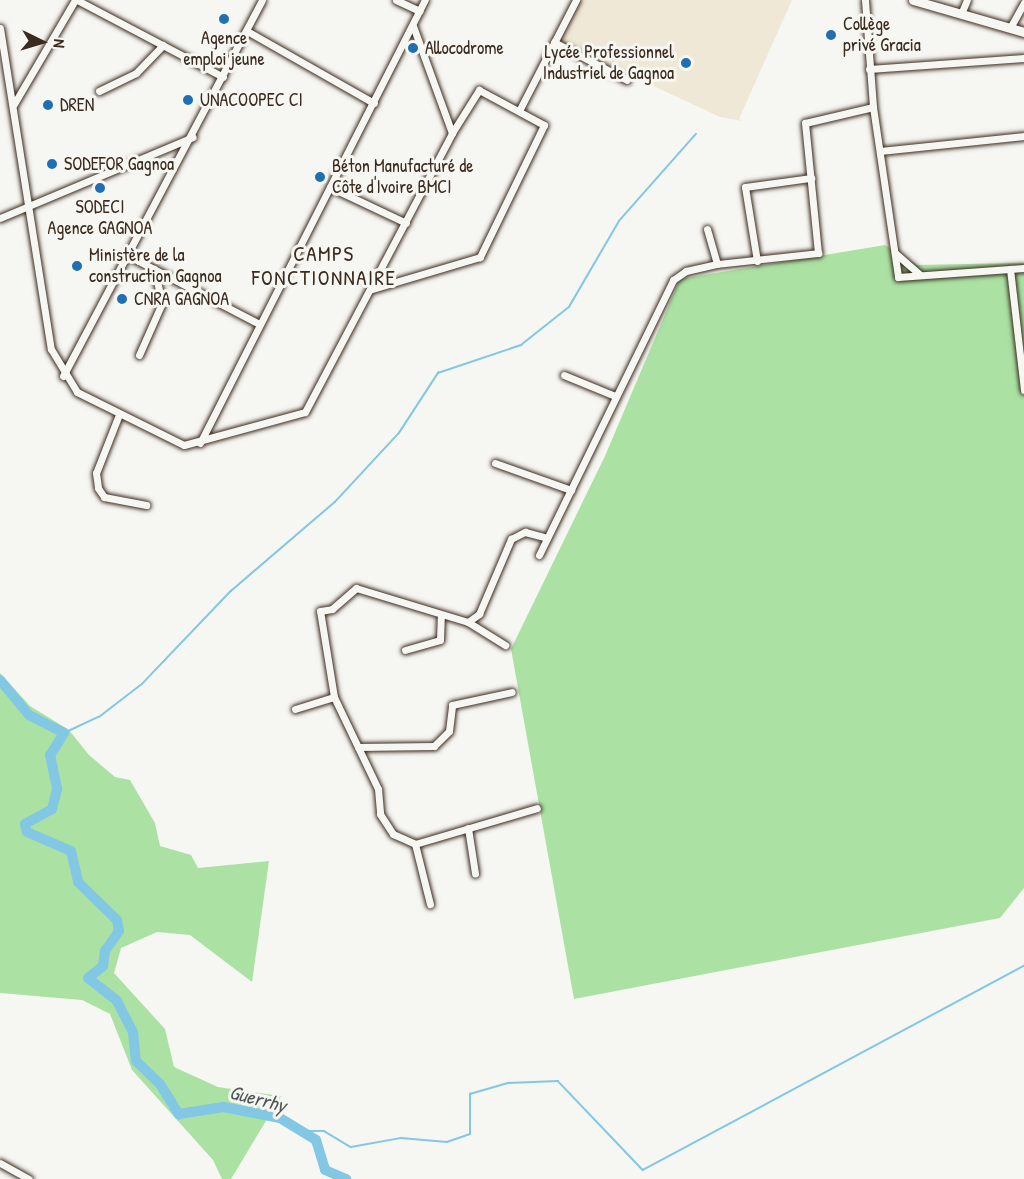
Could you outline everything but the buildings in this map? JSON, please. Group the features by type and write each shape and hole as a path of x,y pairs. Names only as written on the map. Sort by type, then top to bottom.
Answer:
{"street":[{"path":"14,104 76,0 223,77"},
{"path":"63,376 193,137 262,0"},
{"path":"396,0 420,11"},
{"path":"200,443 257,323 374,103 425,0"},
{"path":"520,109 576,0"},
{"path":"865,0 873,107 898,277 1024,268"},
{"path":"913,0 1024,32"},
{"path":"961,14 967,0"},
{"path":"1010,28 1024,3"},
{"path":"413,26 452,134"},
{"path":"0,28 14,104 27,203 51,349 63,376 77,392 118,417 184,445 200,443 305,412 452,134 482,89 520,109 546,129 480,257 372,289"},
{"path":"247,31 374,103"},
{"path":"554,42 627,80"},
{"path":"99,91 136,73 163,45"},
{"path":"869,69 1024,58"},
{"path":"539,555 673,280 686,271 717,264 818,253 805,123 873,107"},
{"path":"880,151 1024,136"},
{"path":"0,218 27,203 193,137"},
{"path":"756,261 745,187 811,178"},
{"path":"330,187 406,223"},
{"path":"707,229 717,264"},
{"path":"895,253 920,275"},
{"path":"129,256 257,323"},
{"path":"139,355 162,303 154,269"},
{"path":"1010,269 1021,344 1024,390"},
{"path":"564,375 615,396"},
{"path":"118,417 100,458 98,488 104,497 146,505"},
{"path":"495,463 571,489"},
{"path":"468,622 479,614 511,539 525,532 547,538"},
{"path":"505,645 468,622 441,617 368,588 356,588 332,609 320,611 334,697 378,789 380,814 393,834 415,844 537,808"},
{"path":"405,650 440,640 441,617"},
{"path":"358,747 434,746 449,731 452,705 512,692"},
{"path":"296,709 334,697"},
{"path":"468,828 475,873"},
{"path":"415,844 430,904"},
{"path":"0,1163 29,1179"}],"shaded area":[{"name":"Lycée Professionnel Industriel de Gagnoa","path":"578,0 792,0 739,119 743,121 720,117 557,41"}],"green space":[{"path":"885,245 917,265 1024,263 1024,888 1000,918 574,999 511,649 605,456 680,279"},
{"path":"0,673 30,706 69,730 89,755 115,777 130,780 155,823 160,846 191,855 198,868 269,861 252,982 190,935 157,932 121,948 114,973 165,1029 174,1067 218,1087 281,1096 231,1179 222,1179 213,1160 132,1070 110,1014 82,1000 0,993"}],"waterway":[{"path":"64,733 99,717 142,684 231,591 335,502 399,433 438,373 521,345 569,307 619,221 696,134"},
{"name":"Guerrhy","path":"0,680 29,715 64,733 50,755 57,789 52,809 25,824 27,832 71,851 78,882 117,920 119,931 105,951 103,966 88,978 117,1001 133,1033 136,1061 160,1084 179,1114 223,1107 280,1118 316,1140 325,1170 346,1179"},
{"path":"303,1131 324,1131 351,1147 401,1138 447,1142 470,1134 470,1094 508,1083 558,1081 643,1170 1024,966"}],"place":[{"name":"Agence emploi jeune","path":"224,19"},
{"name":"Collège privé Gracia","path":"831,35"},
{"name":"Allocodrome","path":"413,48"},
{"name":"Lycée Professionnel Industriel de Gagnoa","path":"686,63"},
{"name":"UNACOOPEC CI","path":"188,100"},
{"name":"DREN","path":"48,105"},
{"name":"SODEFOR Gagnoa","path":"52,164"},
{"name":"Béton Manufacturé de Côte d'Ivoire BMCI","path":"320,177"},
{"name":"SODECI Agence GAGNOA","path":"100,188"},
{"name":"Ministère de la construction Gagnoa","path":"77,266"},
{"name":"CNRA GAGNOA","path":"122,299"}],"district":[{"name":"CAMPS FONCTIONNAIRE","path":"324,266"}]}
